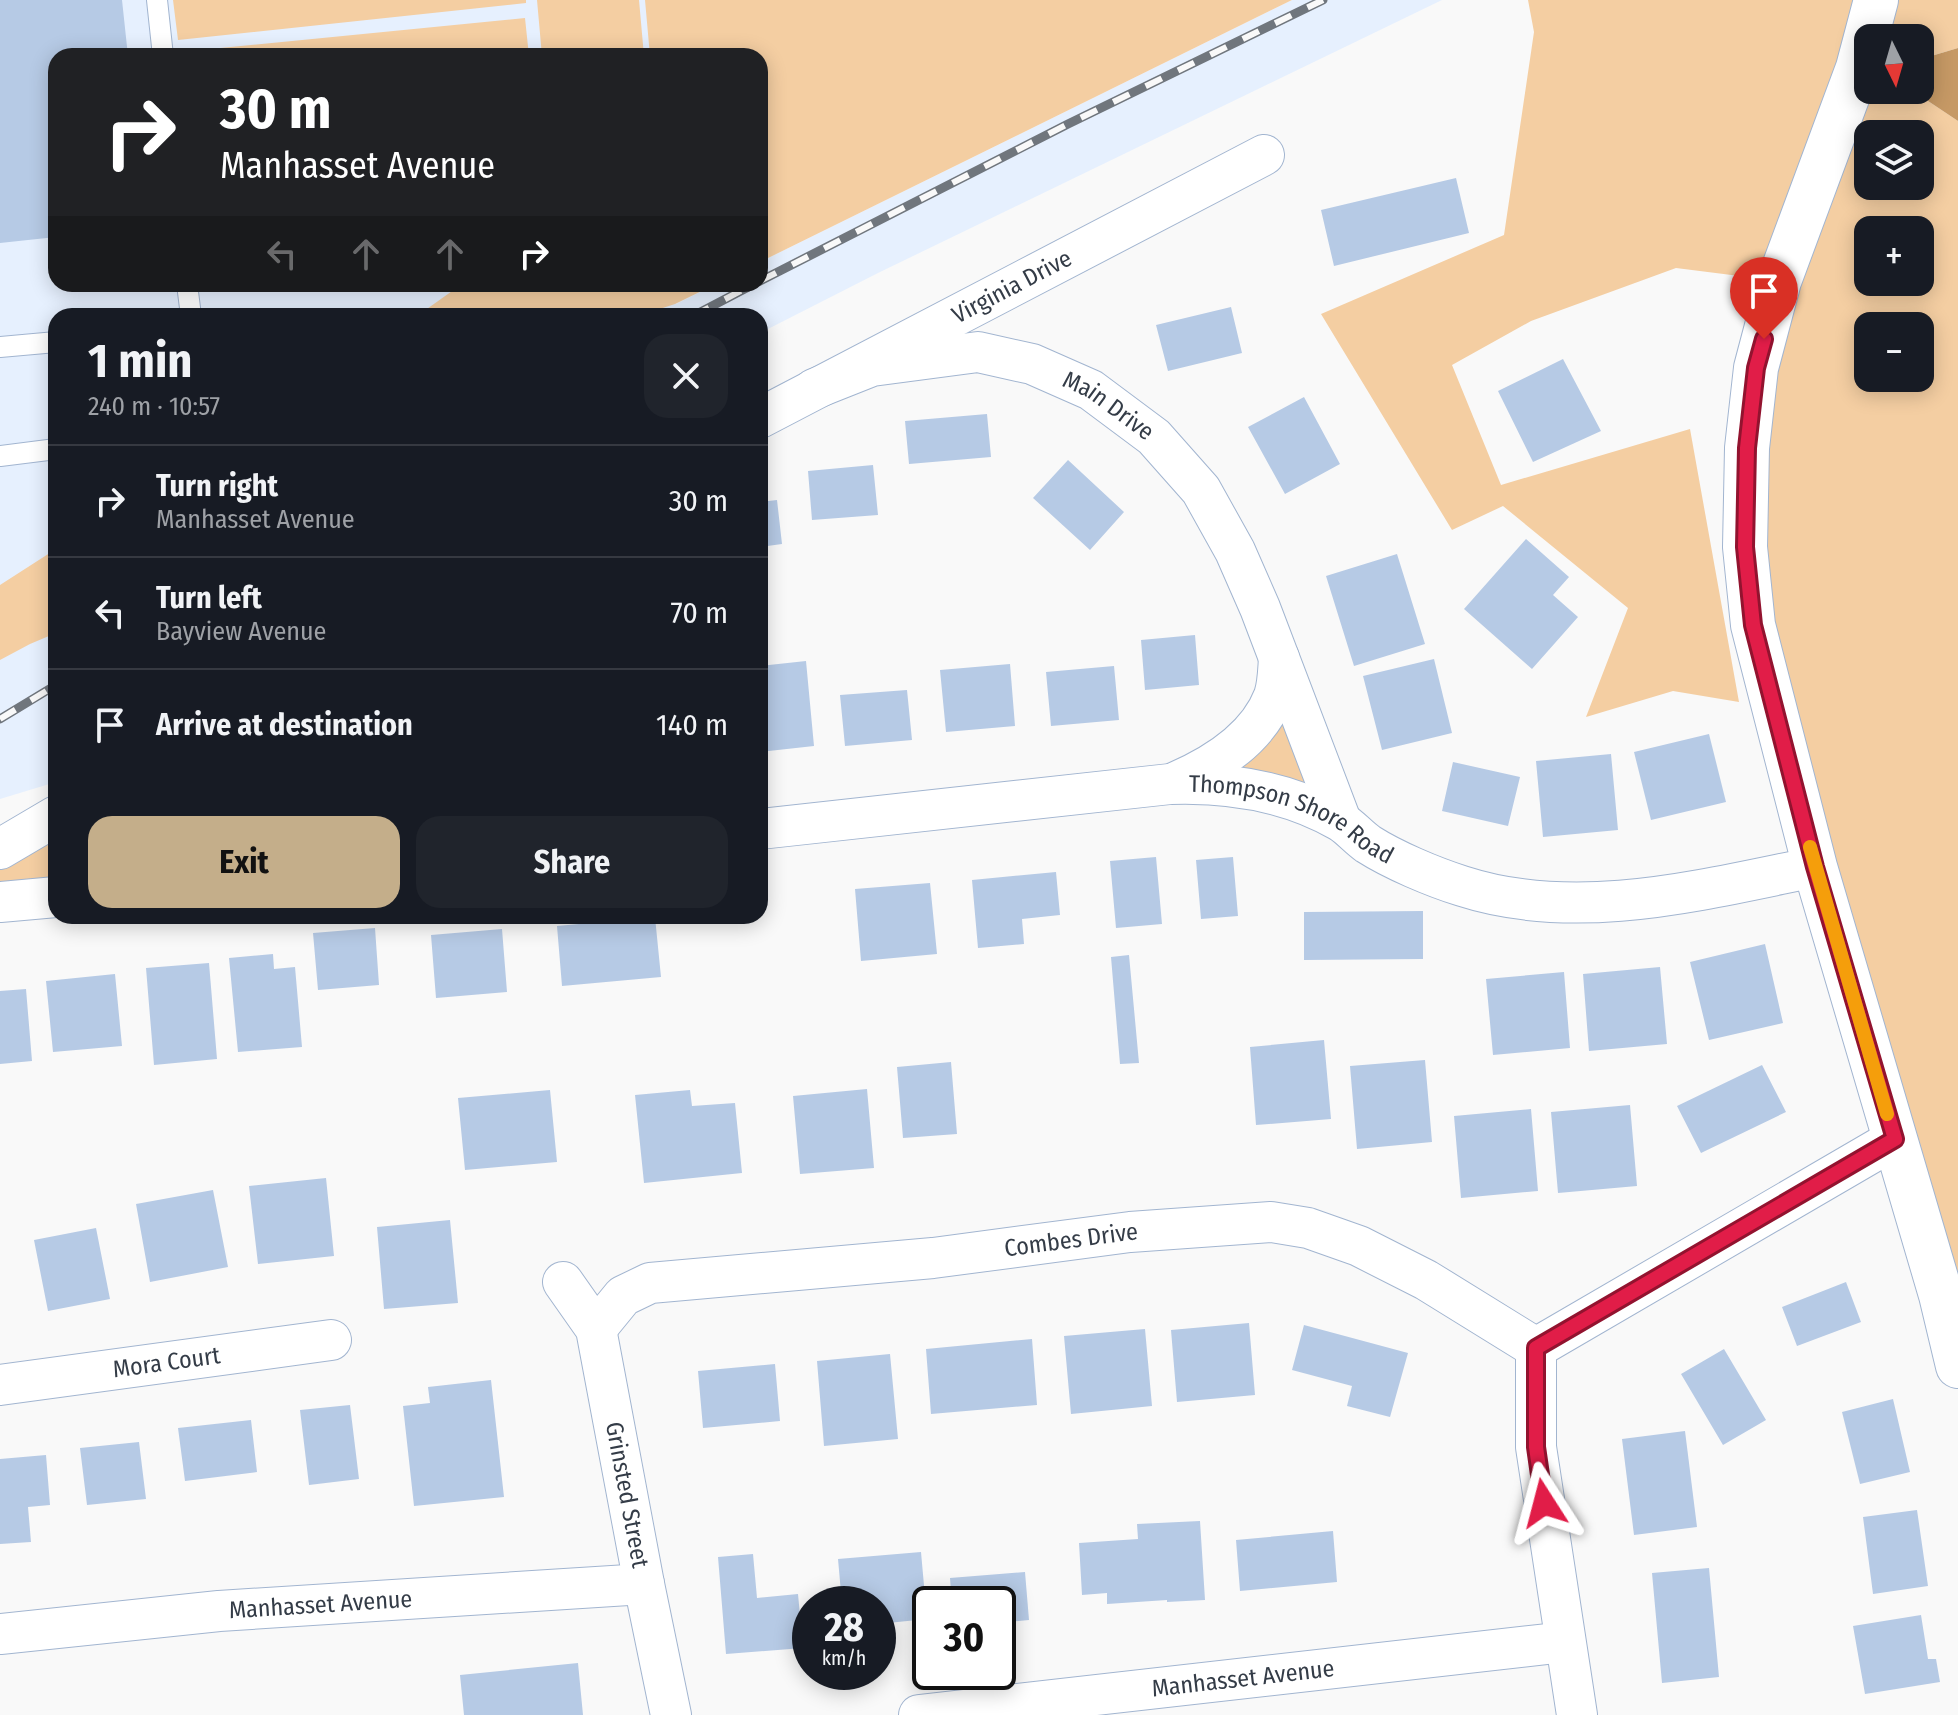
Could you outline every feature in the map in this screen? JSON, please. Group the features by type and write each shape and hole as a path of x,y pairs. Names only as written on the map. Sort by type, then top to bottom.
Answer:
{"street":[{"path":"1876,0 1858,68 1779,281 1756,368 1747,448 1745,547 1753,625 1815,867 1941,1295 1958,1366"},
{"name":"Virginia Drive","path":"768,414 1264,155"},
{"name":"Main Drive","path":"814,389 872,366 978,352 1032,364 1091,390 1154,437 1201,490 1235,551 1260,608 1341,821"},
{"name":"Main Drive","path":"1170,784 1201,771 1223,757 1250,733 1274,697 1279,658"},
{"name":"Thompson Shore Road","path":"768,828 1170,784 1225,784 1286,797 1341,821 1368,844 1425,873 1464,887 1529,902 1589,903 1645,898 1815,867"},
{"path":"0,849 48,821"},
{"path":"0,902 48,898"},
{"path":"1577,1715 1536,1447 1536,1348 1895,1139"},
{"name":"Combes Drive","path":"596,1329 623,1296 650,1283 933,1258 1130,1232 1271,1222 1308,1228 1359,1246 1426,1280 1536,1348"},
{"name":"Grinsted Street","path":"563,1282 596,1329 671,1715"},
{"name":"Mora Court","path":"0,1385 331,1340"},
{"name":"Manhasset Avenue","path":"0,1634 219,1611 644,1584"},
{"name":"Manhasset Avenue","path":"919,1715 1565,1642"}],"lane":[{"path":"157,0 162,48"},
{"path":"0,347 48,343"},
{"path":"0,456 48,450"}],"shaded area":[{"path":"0,0 650,0 654,48 48,48 48,292 674,292 676,304 700,292 768,292 768,258 1292,0 1442,0 768,329 768,308 48,308 48,784 0,799"},
{"path":"173,0 526,0 526,3 178,40"},
{"path":"537,0 639,0 643,48 541,48"},
{"path":"645,0 1292,0 768,258 768,48 649,48"},
{"path":"1528,0 1958,0 1958,48 1934,55 1934,24 1854,24 1854,104 1932,104 1958,121 1958,1366 1753,625 1779,281 1676,268 1531,321 1452,365 1501,485 1690,429 1739,702 1673,691 1586,717 1628,608 1503,506 1452,530 1321,314 1504,235 1534,32"},
{"path":"525,18 528,48 221,48"},
{"path":"1958,48 1958,121 1932,104 1934,55"},
{"path":"451,292 700,292 663,308 428,308"},
{"path":"48,554 48,636 0,660 0,585"},
{"path":"1274,697 1341,821 1201,771"},
{"path":"48,821 48,898 0,902 0,849"}],"building":[{"path":"0,0 122,0 127,48 48,48 48,238 0,243"},
{"path":"1456,178 1469,233 1334,266 1321,210"},
{"path":"1231,307 1242,353 1168,371 1156,325"},
{"path":"1563,359 1601,431 1533,462 1498,391"},
{"path":"1304,397 1340,464 1285,494 1248,427"},
{"path":"987,414 991,457 909,464 905,421"},
{"path":"1068,460 1124,512 1090,550 1033,498"},
{"path":"873,465 878,515 812,520 808,471"},
{"path":"777,500 782,544 768,546 768,501"},
{"path":"1526,539 1569,577 1553,595 1578,617 1532,669 1464,609"},
{"path":"1397,554 1425,644 1354,666 1326,576"},
{"path":"1195,635 1199,685 1145,690 1141,640"},
{"path":"1434,659 1452,733 1382,750 1363,676"},
{"path":"806,661 814,746 768,751 768,665"},
{"path":"1010,664 1015,726 946,732 940,670"},
{"path":"1114,666 1119,720 1051,726 1046,672"},
{"path":"907,690 912,740 845,746 840,695"},
{"path":"1709,734 1726,802 1651,820 1634,752"},
{"path":"1611,754 1618,830 1543,837 1536,761"},
{"path":"1453,762 1520,777 1508,826 1442,811"},
{"path":"1156,857 1162,924 1116,928 1110,861"},
{"path":"1233,857 1238,916 1201,919 1196,860"},
{"path":"1056,872 1060,915 1022,919 1024,944 978,948 972,880"},
{"path":"930,883 937,954 861,961 855,889"},
{"path":"1423,911 1423,959 1304,960 1304,912"},
{"path":"656,924 661,977 562,986 557,926"},
{"path":"375,928 379,985 318,990 313,933"},
{"path":"502,929 507,992 436,998 431,935"},
{"path":"1765,944 1783,1023 1709,1040 1690,962"},
{"path":"273,954 274,969 295,967 302,1047 238,1052 229,958"},
{"path":"1129,955 1139,1063 1120,1064 1111,957"},
{"path":"209,963 217,1059 154,1065 146,968"},
{"path":"1660,967 1667,1044 1589,1051 1583,974"},
{"path":"1564,972 1570,1048 1493,1055 1486,979"},
{"path":"115,974 122,1046 53,1052 46,981"},
{"path":"26,989 32,1061 0,1064 0,991"},
{"path":"1324,1040 1331,1119 1256,1125 1250,1047"},
{"path":"1425,1060 1432,1142 1357,1149 1350,1066"},
{"path":"951,1062 957,1134 903,1138 897,1067"},
{"path":"1762,1065 1786,1112 1701,1153 1677,1106"},
{"path":"867,1089 874,1168 800,1174 793,1096"},
{"path":"550,1090 557,1162 465,1170 458,1098"},
{"path":"690,1090 692,1106 735,1103 742,1173 644,1183 635,1095"},
{"path":"1630,1105 1637,1186 1558,1193 1551,1112"},
{"path":"1531,1109 1538,1191 1461,1198 1454,1116"},
{"path":"326,1178 334,1256 258,1264 249,1186"},
{"path":"213,1190 228,1267 150,1282 136,1204"},
{"path":"450,1220 458,1303 384,1309 377,1227"},
{"path":"96,1228 110,1299 48,1311 34,1240"},
{"path":"1846,1282 1861,1322 1797,1346 1782,1307"},
{"path":"1249,1323 1255,1395 1177,1402 1171,1330"},
{"path":"1304,1325 1408,1353 1390,1417 1347,1406 1352,1386 1292,1370"},
{"path":"1145,1329 1152,1406 1071,1414 1064,1336"},
{"path":"1032,1339 1037,1405 931,1414 926,1349"},
{"path":"1724,1349 1766,1420 1723,1445 1681,1374"},
{"path":"890,1354 898,1439 824,1446 817,1361"},
{"path":"775,1364 780,1421 703,1428 698,1371"},
{"path":"491,1380 504,1497 414,1506 403,1406 430,1403 428,1387"},
{"path":"1893,1399 1910,1472 1860,1484 1842,1412"},
{"path":"350,1405 359,1479 309,1485 300,1410"},
{"path":"251,1420 257,1472 185,1481 178,1428"},
{"path":"1685,1431 1697,1527 1634,1535 1622,1439"},
{"path":"139,1442 146,1499 87,1505 80,1448"},
{"path":"46,1455 50,1505 28,1507 31,1542 0,1544 0,1459"},
{"path":"1917,1510 1928,1586 1873,1594 1863,1517"},
{"path":"1200,1521 1205,1600 1107,1604 1107,1593 1082,1595 1079,1543 1138,1539 1137,1524"},
{"path":"1333,1531 1337,1582 1240,1591 1236,1540"},
{"path":"921,1552 924,1586 912,1586 912,1621 896,1622 896,1586 840,1586 838,1559"},
{"path":"753,1554 757,1598 792,1595 792,1649 726,1654 718,1557"},
{"path":"1709,1568 1719,1677 1662,1683 1652,1573"},
{"path":"1025,1572 1029,1620 1016,1621 1016,1586 951,1586 950,1578"},
{"path":"1921,1615 1928,1659 1936,1659 1940,1682 1865,1694 1853,1626"},
{"path":"578,1663 583,1715 464,1715 460,1675"}],"railway":[{"path":"768,277 1068,124 1323,0"},
{"path":"708,308 739,292"},
{"path":"0,719 48,690"}],"slow traffic":[{"path":"1810,847 1887,1114"}],"route":[{"path":"1544,1503 1536,1447 1536,1348 1895,1139 1815,867 1753,625 1745,547 1747,448 1756,368 1764,339"}]}
